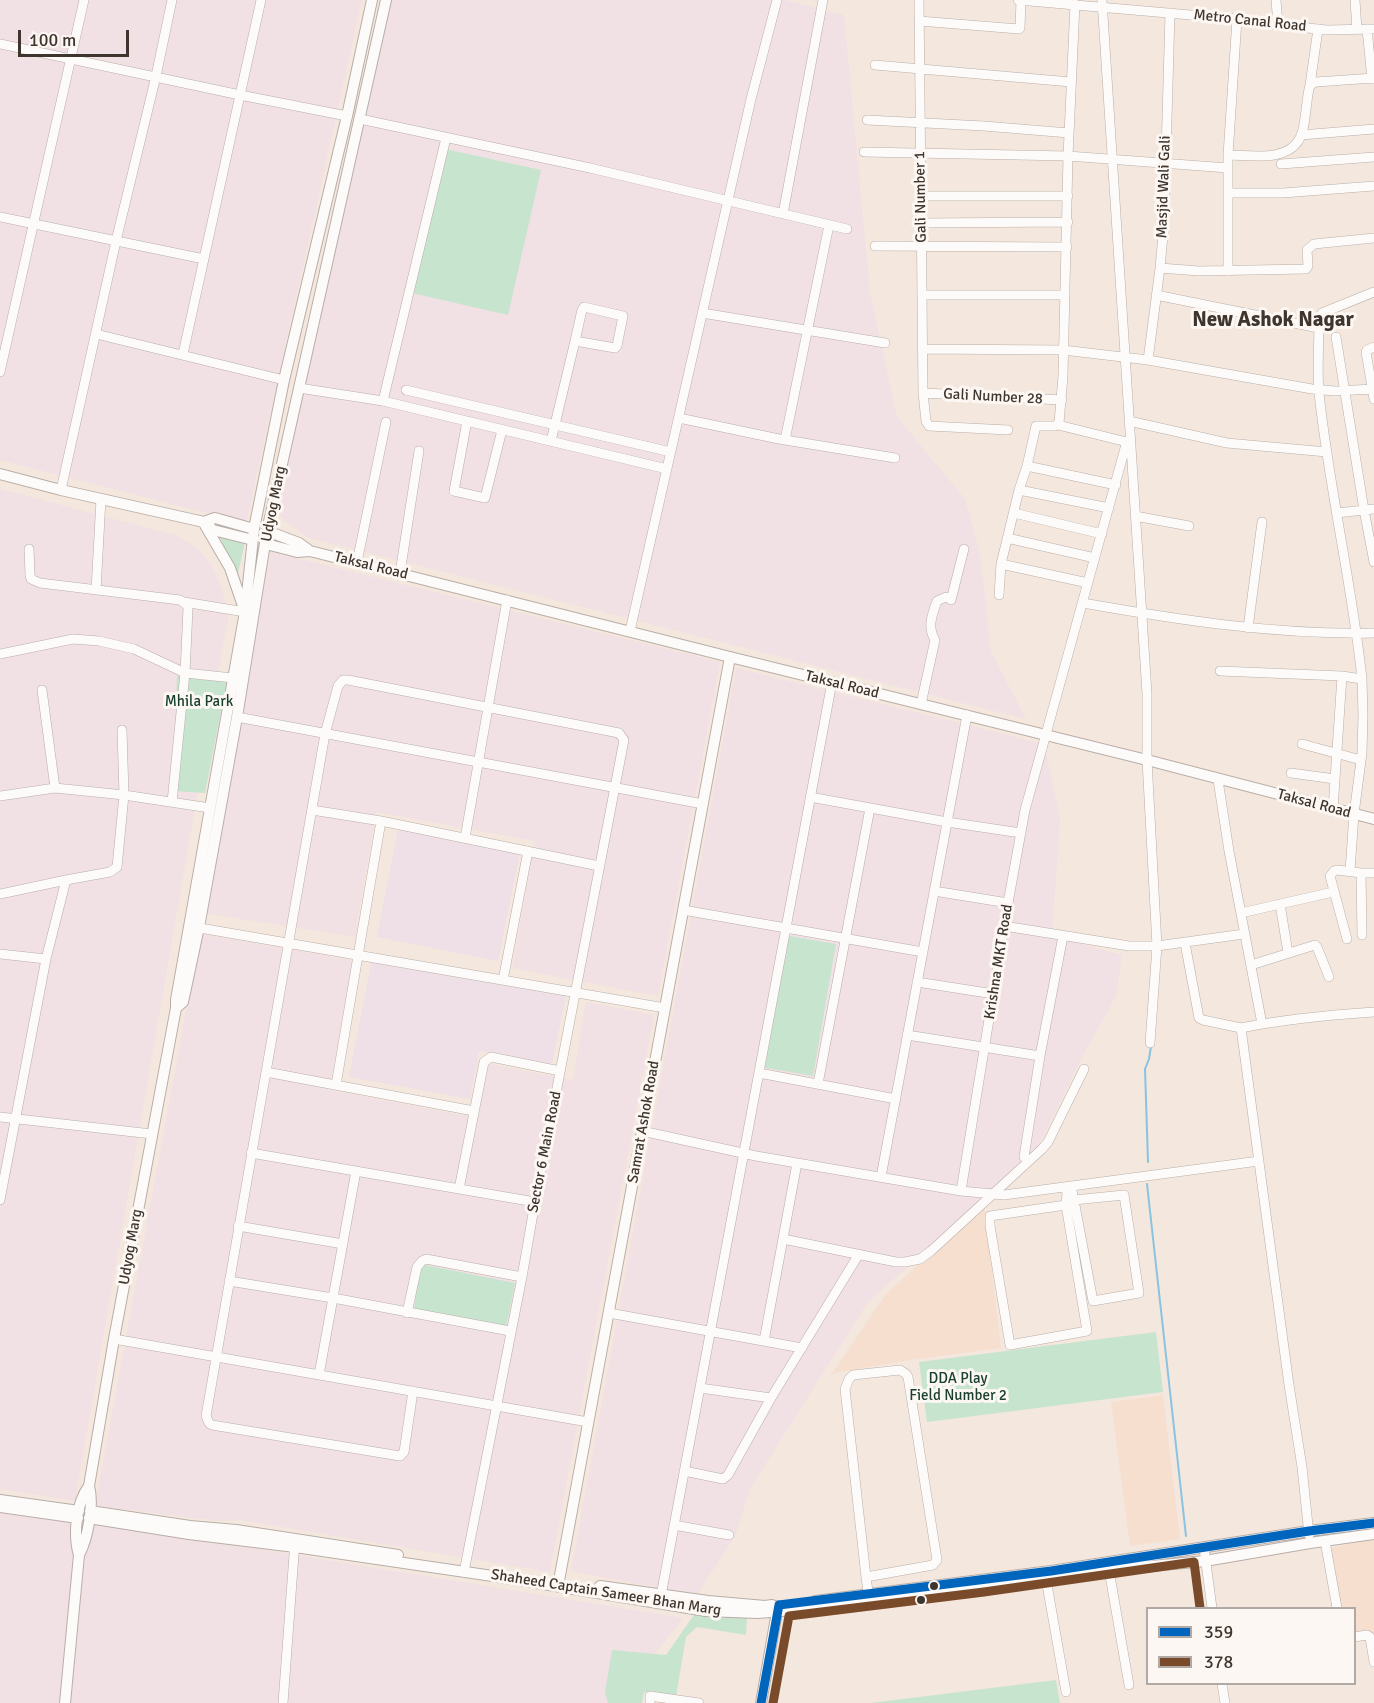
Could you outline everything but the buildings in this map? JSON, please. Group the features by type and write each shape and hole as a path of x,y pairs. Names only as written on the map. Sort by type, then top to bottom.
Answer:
{"street":[{"path":"0,372 84,0"},
{"path":"62,490 116,241 172,0"},
{"path":"183,354 261,0"},
{"name":"Udyog Marg","path":"194,927 210,808 245,612 254,534 284,380 347,116 372,0"},
{"name":"Udyog Marg","path":"65,1703 79,1555 85,1543 82,1494 89,1486 176,1000 194,927 237,717 267,531 386,0"},
{"path":"630,631 751,99 777,0"},
{"path":"783,214 823,0"},
{"name":"Gali Number 1","path":"919,0 923,393 926,420 929,426 1008,430"},
{"path":"920,21 1019,29 1019,0"},
{"name":"Metro Canal Road","path":"1019,0 1075,4 1102,3 1170,13 1318,29 1366,29"},
{"path":"1276,0 1278,25"},
{"path":"1310,85 1316,82 1373,79 1366,29 1355,0"},
{"path":"1102,3 1129,421 1128,438 1136,516 1147,693 1157,946 1150,1043"},
{"path":"1058,425 1062,400 1068,156 1075,4"},
{"name":"Masjid Wali Gali","path":"1148,360 1164,224 1170,13"},
{"path":"1228,271 1228,155 1238,19"},
{"path":"1228,155 1278,155 1292,149 1301,135 1318,29"},
{"path":"0,44 347,116"},
{"path":"875,65 1071,82"},
{"path":"360,119 590,168 847,229"},
{"path":"867,120 1069,134"},
{"path":"1301,135 1374,129"},
{"path":"382,401 446,138"},
{"path":"864,153 1068,156 1228,168"},
{"path":"1281,164 1374,157"},
{"path":"1228,194 1283,193 1374,186"},
{"path":"921,196 1068,196"},
{"path":"0,217 204,259"},
{"path":"921,223 1068,222"},
{"path":"785,440 829,225"},
{"path":"1160,268 1199,272 1306,269 1308,266 1307,250 1314,244 1374,238"},
{"path":"875,246 1067,247"},
{"path":"1350,871 1364,715 1362,679 1319,390 1319,319 1322,313 1374,292"},
{"path":"922,295 1065,295"},
{"path":"1156,295 1319,328"},
{"path":"551,441 582,310 584,307 623,316 615,348 575,340"},
{"path":"702,313 885,344"},
{"path":"96,334 284,380"},
{"path":"1336,337 1369,510 1374,562"},
{"path":"923,349 1063,350 1148,360 1280,385 1319,390 1374,392 1366,352 1374,347"},
{"path":"299,388 382,401 667,469"},
{"path":"406,390 671,452"},
{"name":"Gali Number 28","path":"923,393 1062,400"},
{"path":"678,418 785,440 895,458"},
{"path":"467,421 454,491 484,498 502,430"},
{"path":"1129,421 1227,443 1327,452"},
{"path":"357,562 386,422"},
{"path":"999,596 1001,564 1036,426 1058,425 1128,438"},
{"name":"Krishna MKT Road","path":"961,1191 1025,810 1128,438"},
{"path":"400,573 419,451"},
{"path":"1027,466 1116,485"},
{"path":"0,474 204,522 213,530 254,534"},
{"path":"1019,490 1109,508"},
{"path":"96,590 101,499"},
{"path":"273,507 275,521 279,527 299,543"},
{"path":"1337,513 1369,510"},
{"path":"1014,513 1102,534"},
{"path":"1136,516 1189,526"},
{"path":"29,549 30,575 40,583 245,612 230,568 204,522"},
{"path":"1248,628 1262,522"},
{"name":"Taksal Road","path":"267,531 299,543 310,551"},
{"path":"1007,538 1095,558"},
{"name":"Taksal Road","path":"266,544 297,552 310,551 357,562 1148,760 1374,819"},
{"path":"921,704 935,640 931,633 931,618 937,601 946,597 951,600 964,549"},
{"path":"1001,564 1088,583"},
{"path":"465,838 507,600"},
{"path":"172,802 185,673 188,609 184,602"},
{"path":"1083,603 1142,614 1248,628 1297,632 1374,633"},
{"path":"0,654 73,639 99,640 134,649 185,673 233,678"},
{"name":"Samrat Ashok Road","path":"558,1583 730,657"},
{"path":"1220,671 1342,676 1362,679"},
{"path":"1333,809 1342,676"},
{"path":"413,1391 404,1452 400,1456 212,1425 206,1416 325,734 338,686 343,680 348,680 488,708"},
{"path":"661,1599 832,682"},
{"path":"42,690 55,788"},
{"name":"Sector 6 Main Road","path":"465,1568 624,740 620,733 488,708"},
{"path":"881,1178 967,715"},
{"path":"237,717 703,804"},
{"path":"0,894 110,872 117,867 124,795 122,730"},
{"path":"1302,744 1337,754 1361,757 1374,754"},
{"path":"1291,773 1335,779"},
{"path":"1218,780 1228,851 1262,1024"},
{"path":"0,796 55,788 124,795 210,808"},
{"path":"810,797 1021,833"},
{"path":"818,1084 870,808"},
{"path":"312,810 381,821 599,866"},
{"path":"336,1085 381,821"},
{"path":"503,980 528,852"},
{"path":"1347,939 1330,876 1337,870 1374,873"},
{"path":"1361,873 1362,935"},
{"path":"0,1200 46,959 66,880"},
{"path":"934,891 1008,903"},
{"path":"1241,912 1334,892"},
{"path":"1280,904 1288,953"},
{"path":"683,910 923,952"},
{"path":"1004,926 1129,946 1157,946 1244,934"},
{"path":"194,927 665,1008"},
{"path":"1024,1156 1062,936"},
{"path":"1185,943 1199,1018 1203,1020 1241,1028 1374,1012"},
{"path":"1251,965 1316,945 1329,977"},
{"path":"0,954 46,959"},
{"path":"917,982 994,994"},
{"path":"1241,1028 1310,1537"},
{"path":"907,1035 1040,1056"},
{"path":"459,1189 484,1062 491,1057 560,1071"},
{"path":"783,1239 896,1262 920,1259 942,1242 1045,1146 1084,1069"},
{"path":"266,1072 474,1111"},
{"path":"759,1073 896,1099"},
{"path":"0,1117 152,1134"},
{"path":"642,1131 744,1154 961,1191 1004,1195 1259,1161"},
{"path":"251,1152 535,1202"},
{"path":"764,1341 797,1163"},
{"path":"319,1375 356,1171"},
{"path":"1069,1186 1070,1202 1087,1331 1010,1345 990,1216 1070,1202 1124,1195 1138,1293 1093,1301 1070,1202"},
{"path":"238,1226 343,1244"},
{"path":"684,1471 723,1479 726,1477 771,1398 859,1254"},
{"path":"407,1313 417,1267 426,1259 522,1277"},
{"path":"229,1281 510,1331"},
{"path":"609,1313 802,1348"},
{"path":"114,1339 588,1422"},
{"path":"866,1577 933,1564 937,1560 908,1377 900,1370 853,1374 845,1389 868,1598"},
{"path":"700,1388 771,1398"},
{"path":"0,1500 84,1515"},
{"path":"0,1508 84,1515"},
{"name":"Shaheed Captain Sameer Bhan Marg","path":"84,1515 236,1530 295,1543 661,1599 706,1611 758,1613 778,1608 982,1584 1204,1548 1310,1537 1325,1541 1374,1534"},
{"name":"Shaheed Captain Sameer Bhan Marg","path":"982,1584 1205,1561 1374,1523"},
{"path":"674,1525 729,1535"},
{"path":"1325,1541 1337,1607"},
{"path":"283,1703 295,1543"},
{"path":"1204,1548 1212,1607"},
{"path":"1109,1570 1129,1685"},
{"path":"1046,1579 1066,1692"},
{"path":"761,1703 778,1608"},
{"path":"1356,1637 1367,1635 1370,1637 1374,1662"},
{"path":"1222,1685 1225,1703"},
{"path":"650,1703 650,1696 699,1703"}],"shaded area":[{"path":"0,0 362,0 246,523 0,460"},
{"path":"391,0 784,0 844,15 870,293 897,417 965,499 980,553 991,652 1026,719 309,538 285,522 277,508"},
{"path":"0,489 175,535 195,546 212,565 222,589 228,617 75,1501 0,1489"},
{"path":"271,552 720,662 658,996 512,968 535,841 376,812 355,937 204,913"},
{"path":"736,668 1044,744 1060,818 1052,936 1122,955 1116,996 1081,1059 1039,1145 1003,1182 868,1302 751,1487 735,1536 697,1595 571,1571"},
{"path":"398,828 520,851 498,961 377,937"},
{"path":"200,934 353,960 329,1090 478,1118 489,1064 573,1080 586,1002 654,1015 550,1572 240,1520 219,1521 95,1506"},
{"path":"372,958 566,995 552,1064 479,1051 470,1099 349,1077"},
{"path":"984,1205 1001,1348 916,1359 831,1375 886,1294"},
{"path":"1163,1395 1180,1539 1130,1546 1111,1402"},
{"path":"0,1508 683,1618 624,1693 612,1703 0,1703"},
{"path":"1374,1539 1374,1633 1356,1635 1356,1607 1340,1607 1327,1549"}],"green space":[{"path":"445,149 541,170 508,315 412,293"},
{"path":"220,537 245,542 237,578"},
{"name":"Mhila Park","path":"177,676 227,680 205,793 173,791"},
{"path":"784,935 836,944 813,1076 761,1067"},
{"path":"420,1264 515,1283 506,1327 414,1310"},
{"name":"DDA Play Field Number 2","path":"1156,1332 1163,1392 927,1422 919,1362"},
{"path":"694,1615 747,1618 746,1635 697,1627 686,1637 676,1696 644,1692 642,1703 608,1703 605,1692 612,1650 666,1655"},
{"path":"1056,1680 1060,1703 871,1703"}],"waterway":[{"path":"1148,1162 1145,1069 1151,1046"},
{"path":"1147,1184 1186,1536"}],"transit line":[{"name":"359","path":"761,1703 779,1605 1051,1571 1374,1523"},
{"name":"378","path":"773,1703 789,1616 984,1592 1194,1562 1200,1607"}],"district":[{"name":"New Ashok Nagar","path":"1273,320"}]}
